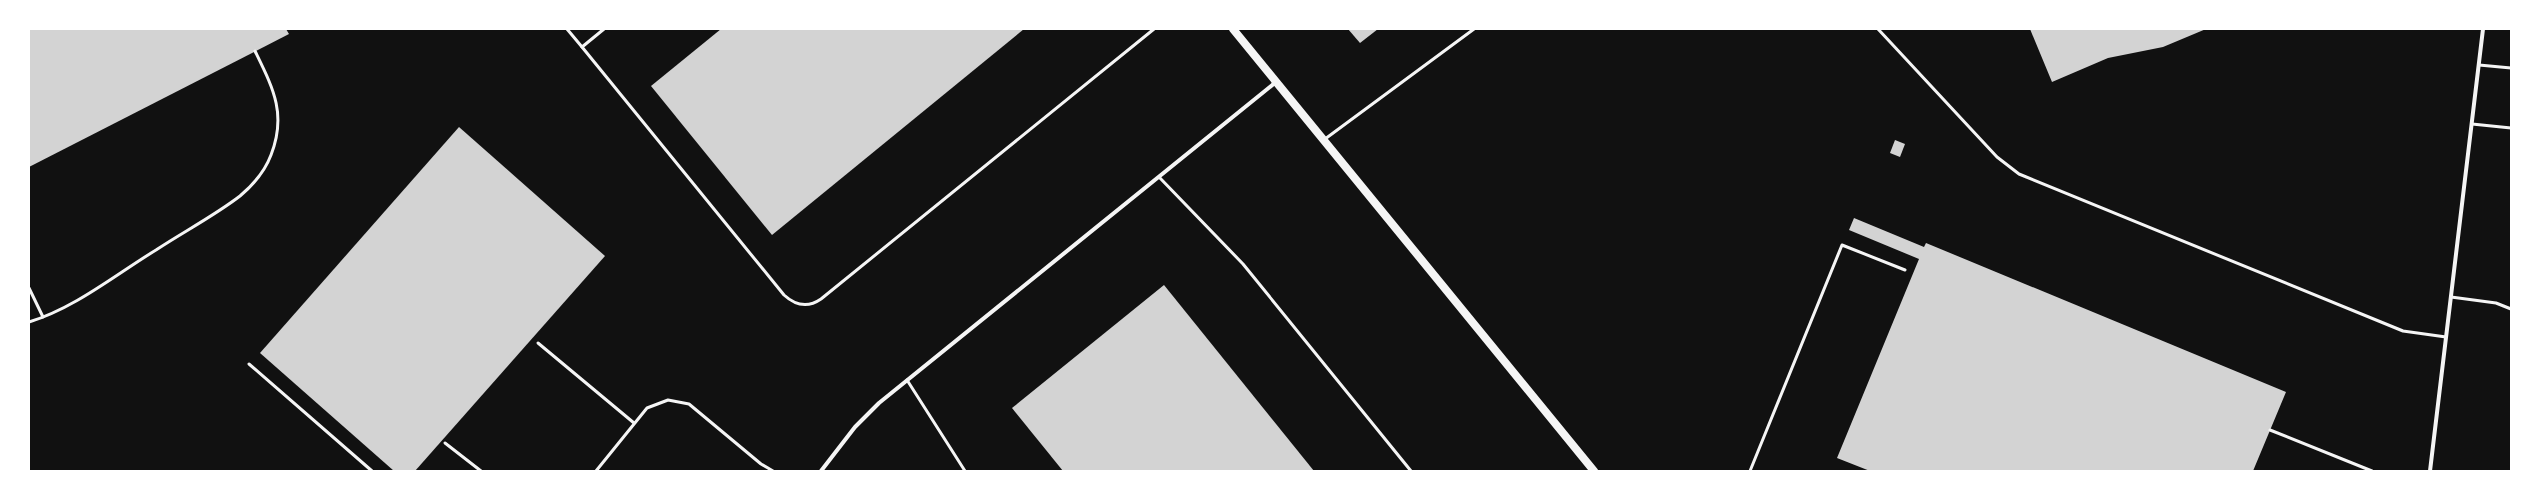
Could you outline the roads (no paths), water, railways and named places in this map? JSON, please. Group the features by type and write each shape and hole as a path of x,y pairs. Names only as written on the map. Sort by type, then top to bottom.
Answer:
{"main road":[{"path":"1233,29 1594,471"}],"street":[{"path":"2430,471 2483,29"},
{"path":"821,471 855,427 879,403 1276,82"}],"lane":[{"path":"567,29 784,295 799,304 809,305 821,299 1154,29"},
{"path":"582,47 604,29"},
{"path":"1323,140 1474,29"},
{"path":"1878,29 1997,157 2020,174 2403,331 2446,337"},
{"path":"29,322 43,317 77,299 232,202 255,182 271,157 277,137 279,117 276,97 255,51"},
{"path":"2479,65 2511,68"},
{"path":"2472,124 2511,128"},
{"path":"1159,177 1243,264 1411,471"},
{"path":"1750,471 1842,245 1905,270"},
{"path":"29,288 43,317"},
{"path":"2451,298 2496,303 2511,309"},
{"path":"538,343 634,423"},
{"path":"249,364 372,471"},
{"path":"907,380 964,471"},
{"path":"596,471 634,423 653,404 668,400 682,401 695,408 761,464 773,471"},
{"path":"2270,430 2372,471"},
{"path":"445,443 480,471"}]}
